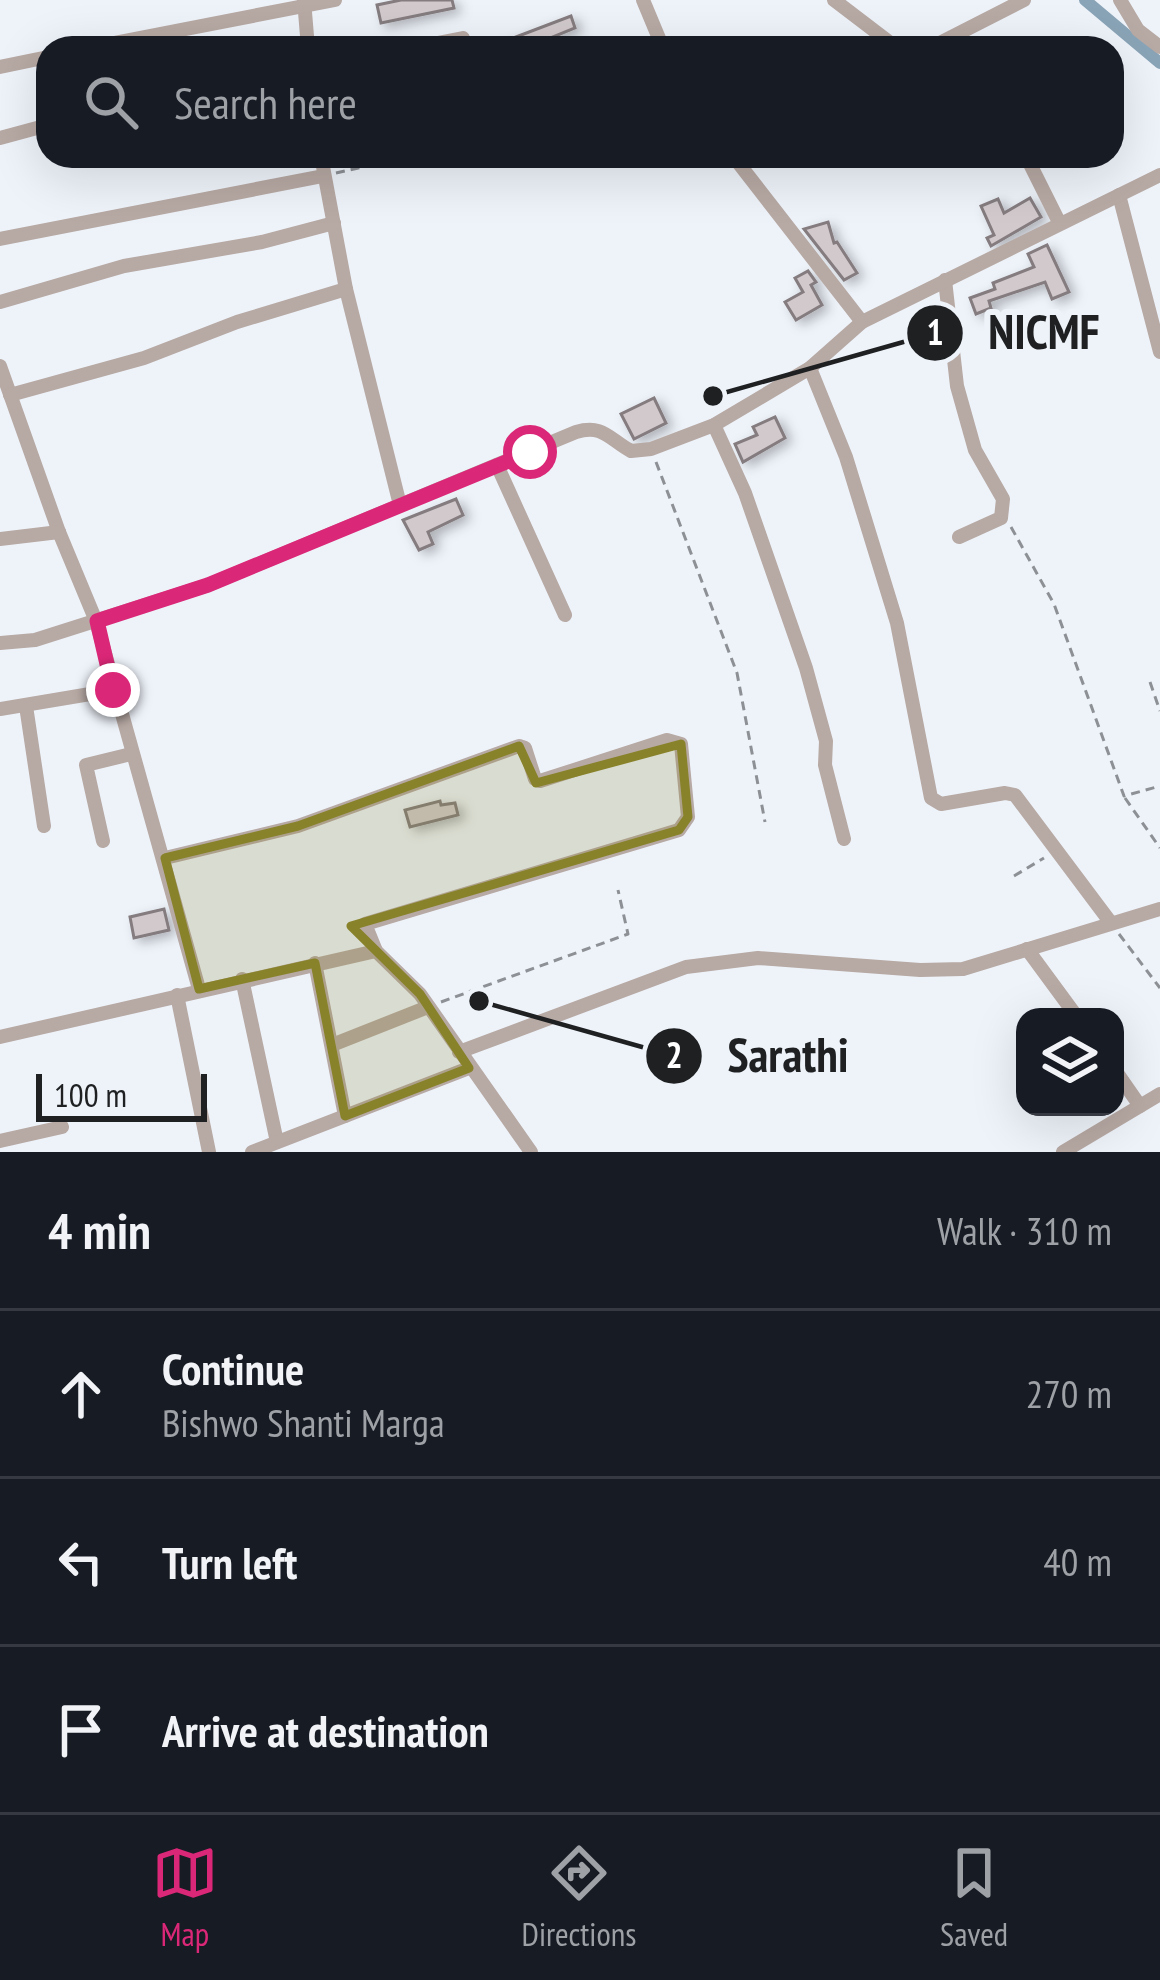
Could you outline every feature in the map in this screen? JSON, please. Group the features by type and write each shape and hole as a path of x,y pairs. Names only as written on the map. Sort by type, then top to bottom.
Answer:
{"street":[{"path":"147,36 335,0"},
{"path":"643,0 658,36"},
{"path":"834,0 881,36"},
{"path":"954,36 1024,0"},
{"path":"1120,0 1138,29 1160,47"},
{"path":"305,4 307,36"},
{"path":"0,67 36,60"},
{"path":"0,138 36,128"},
{"path":"322,168 346,289 400,505"},
{"path":"742,168 862,322"},
{"path":"1032,168 1059,222"},
{"path":"0,643 35,640 208,585 591,428 604,430 631,451 652,449 714,425 810,368 862,322 1160,175"},
{"path":"0,239 323,176"},
{"path":"1119,195 1160,352"},
{"path":"0,302 124,266 262,242 334,223"},
{"path":"945,280 957,386 975,450 1003,499 1002,517 959,537"},
{"path":"10,395 144,358 237,322 346,289"},
{"path":"0,366 58,532 97,621 130,754 165,858 199,988"},
{"path":"810,368 846,457 897,623 931,797 940,804 1010,793 1111,923"},
{"path":"714,425 745,493 806,668 826,741 825,765 844,839"},
{"path":"497,465 565,615"},
{"path":"0,539 58,532"},
{"path":"0,710 113,690"},
{"path":"26,706 44,826"},
{"path":"165,858 298,826 519,746 540,782 667,740 681,744 688,818 679,830 370,920 365,929 376,951 428,1006 531,1152"},
{"path":"103,842 86,766 130,754"},
{"path":"459,1052 686,967 790,958 963,969 1160,909"},
{"path":"1027,949 1070,1008"},
{"path":"0,1036 376,951"},
{"path":"315,963 345,1116"},
{"path":"242,979 278,1142"},
{"path":"177,995 209,1152"},
{"path":"332,1045 428,1006"},
{"path":"252,1152 469,1068"},
{"path":"1124,1083 1140,1106"},
{"path":"1063,1152 1160,1094"},
{"path":"0,1141 62,1127"}],"path":[{"path":"323,176 358,168"},
{"path":"652,449 737,673 765,822"},
{"path":"1002,517 1054,604 1124,796 1160,848"},
{"path":"1150,682 1160,711"},
{"path":"1124,796 1160,785"},
{"path":"1014,876 1055,850"},
{"path":"428,1006 628,934 618,890"},
{"path":"1111,923 1160,988"}],"highlighted area":[{"path":"681,744 688,817 679,830 351,926 420,994 469,1068 345,1116 315,963 199,989 165,858 298,826 519,746 536,783"}],"building":[{"path":"452,0 454,8 381,23 377,5"},
{"path":"571,16 575,28 555,36 518,36"},
{"path":"1030,198 1041,217 991,246 987,238 994,235 981,206 998,199 1004,213"},
{"path":"828,222 834,243 857,273 844,280 804,229"},
{"path":"1047,245 1069,292 1052,299 1045,282 989,301 991,308 976,314 970,298 1034,267 1028,254"},
{"path":"808,271 822,305 796,320 785,302 803,292 795,278"},
{"path":"654,398 666,423 634,439 621,414"},
{"path":"775,417 785,438 743,462 735,444 757,435 753,427"},
{"path":"456,499 463,515 428,532 433,544 419,550 403,520"},
{"path":"440,801 441,805 455,803 458,815 410,827 405,810"},
{"path":"164,909 169,930 134,938 130,917"}],"waterway":[{"path":"1085,0 1160,63"}],"place":[{"name":"NICMF","path":"713,396"},
{"name":"Sarathi","path":"479,1001"}],"route":[{"path":"113,690 97,621 208,585 530,452"}]}
